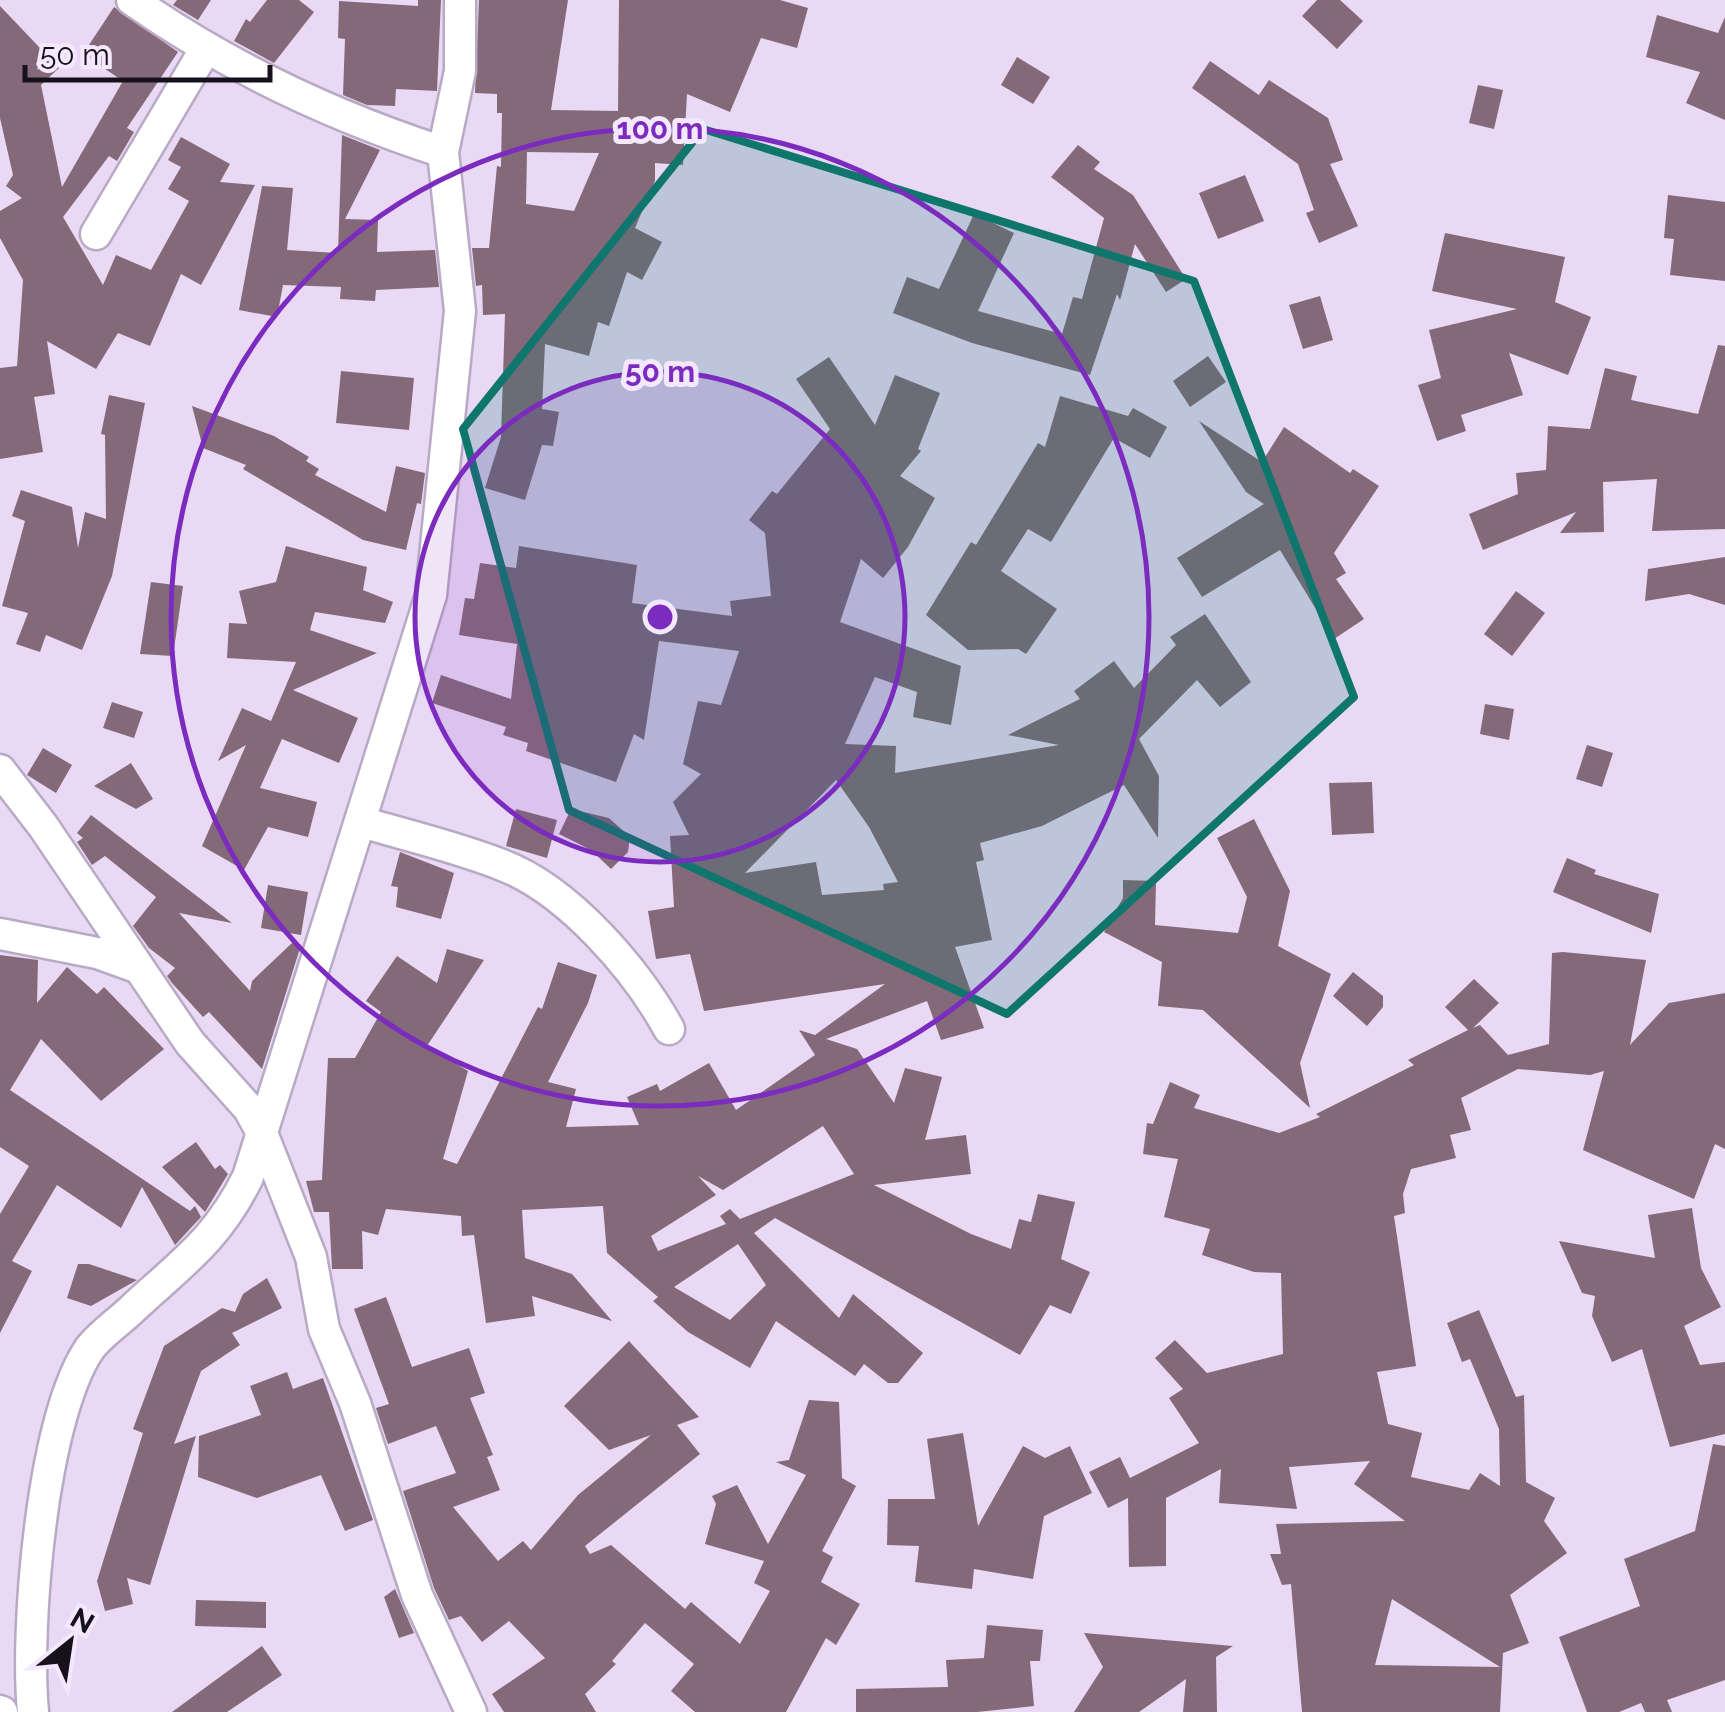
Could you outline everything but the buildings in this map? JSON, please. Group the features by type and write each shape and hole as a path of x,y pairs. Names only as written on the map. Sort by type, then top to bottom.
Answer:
{"street":[{"path":"132,0 206,48 364,127 443,152"},
{"path":"32,1712 29,1672 38,1541 70,1389 91,1347 200,1250 227,1220 262,1133 431,595 460,312 443,152 460,71 460,0"},
{"path":"96,234 206,48"},
{"path":"0,770 43,826 190,1043 248,1109 262,1133 311,1257 324,1329 355,1403 417,1595 471,1712"},
{"path":"362,822 504,865 529,878 630,967 669,1029"},
{"path":"0,934 97,953 136,967"}],"highlighted area":[{"path":"703,129 1194,281 1354,697 1007,1014 569,810 463,429"}]}
